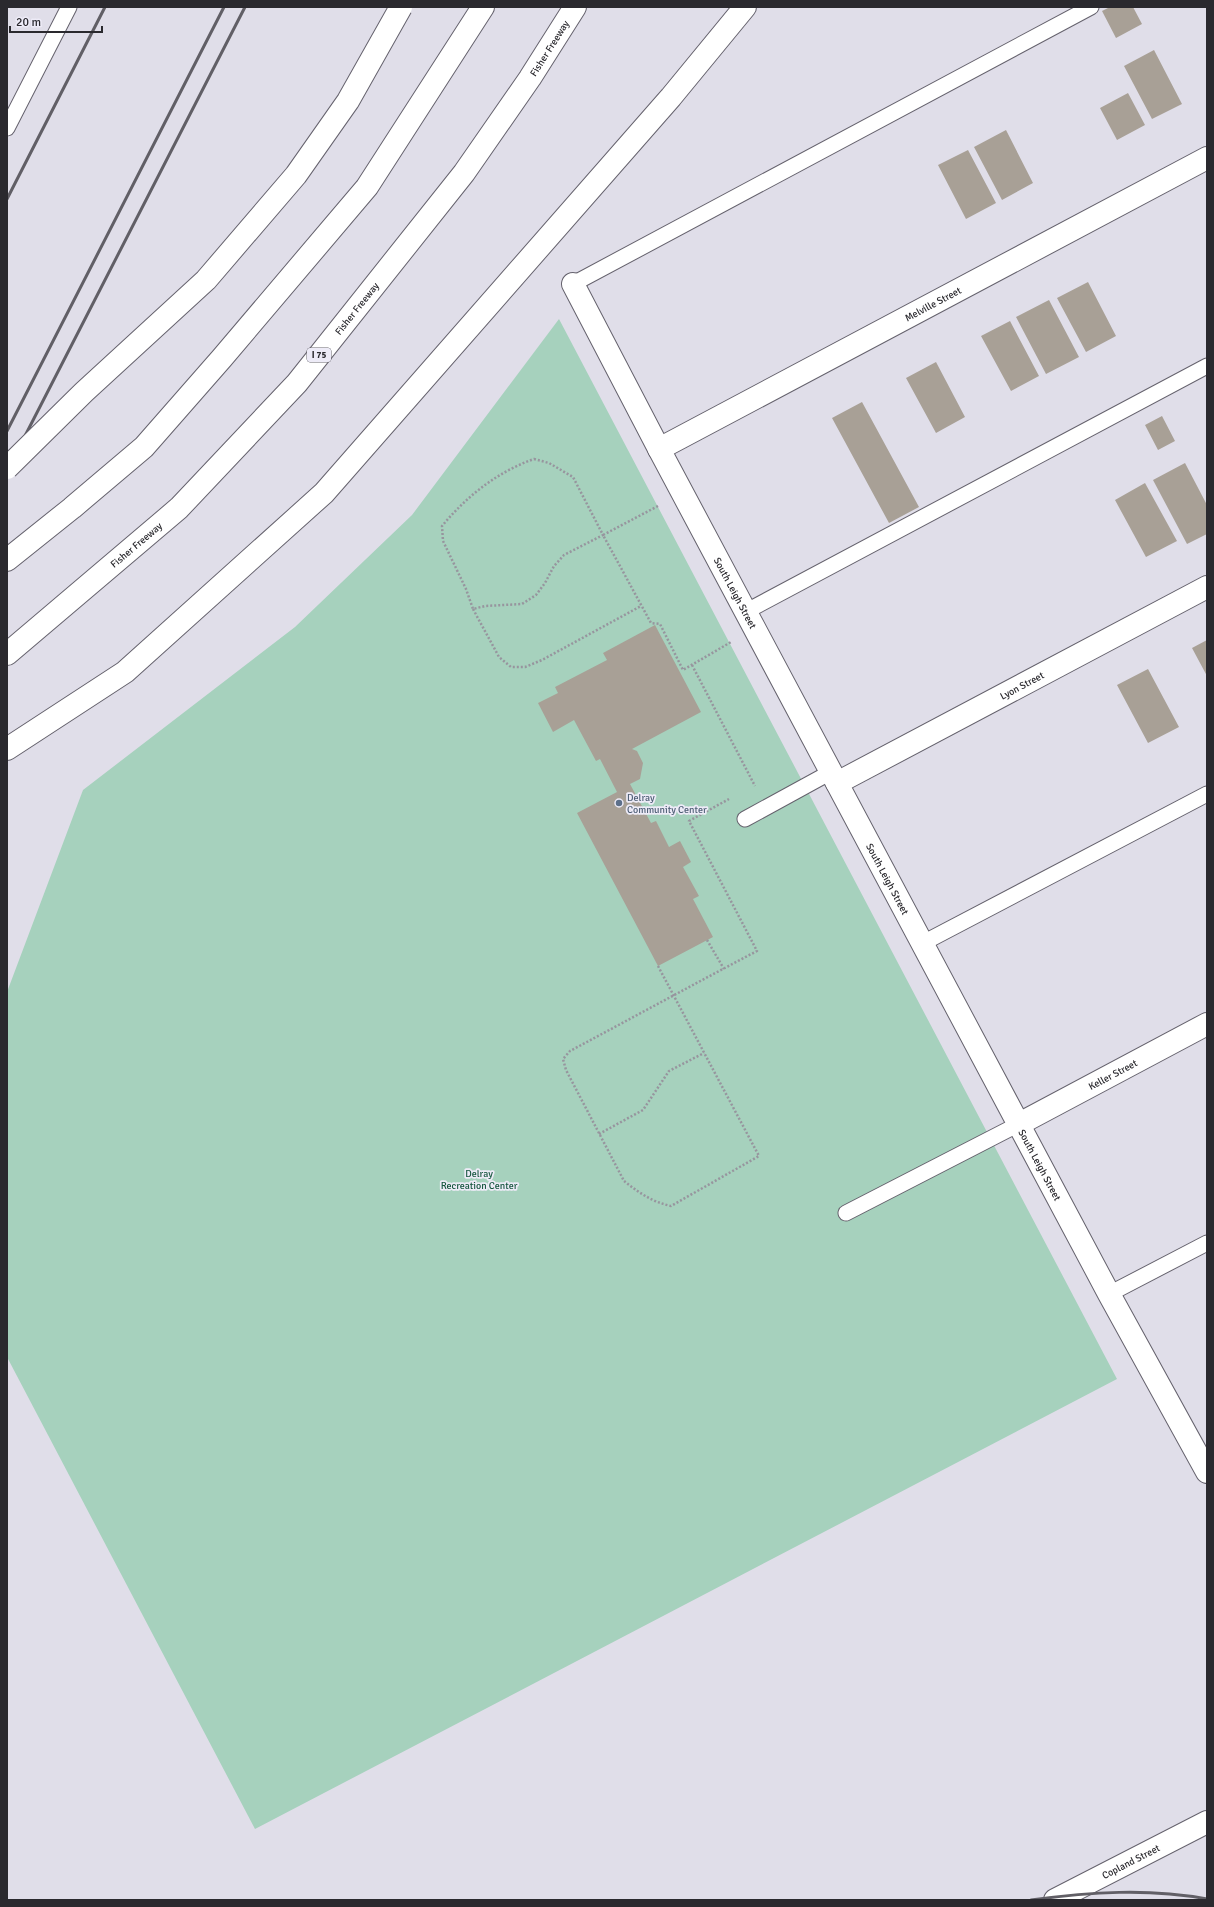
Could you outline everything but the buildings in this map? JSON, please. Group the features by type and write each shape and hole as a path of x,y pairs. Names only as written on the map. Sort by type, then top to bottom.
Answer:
{"main road":[{"path":"7,468 84,392 206,280 296,175 348,100 401,7"},
{"path":"7,560 72,508 144,447 222,358 367,187 483,7"},
{"name":"Fisher Freeway","path":"7,654 179,508 297,383 464,173 530,78 575,7"},
{"path":"7,750 125,672 324,493 671,97 745,7"},
{"name":"Melville Street","path":"659,449 1207,158"},
{"name":"South Leigh Street","path":"573,284 745,612 1018,1124 1207,1472"},
{"name":"Lyon Street","path":"834,777 1207,587"},
{"name":"Keller Street","path":"1018,1124 1207,1024"},
{"name":"Copland Street","path":"1055,1900 1207,1822"}],"lane":[{"path":"7,128 69,7"},
{"path":"573,284 1091,7"},
{"path":"745,612 1207,366"},
{"path":"745,819 834,777"},
{"path":"923,944 1207,794"},
{"path":"846,1213 1018,1124"},
{"path":"1109,1294 1207,1242"}],"path":[{"path":"641,606 542,660 525,667 511,667 499,657 473,610 466,590 443,541 442,526 455,510 491,479 513,466 534,459 549,463 573,477 641,606 651,623 660,624 683,670 732,641"},
{"path":"473,610 485,606 522,604 536,595 545,583 554,566 564,555 661,504"},
{"path":"692,665 756,785 749,788"},
{"path":"658,966 673,996 759,1156 671,1206 659,1203 637,1191 624,1180 566,1070 563,1059 570,1051 673,996 724,969 757,951 689,821 736,796"},
{"path":"707,940 724,969"},
{"path":"599,1134 643,1110 669,1071 704,1053"}],"green space":[{"name":"Delray Recreation Center","path":"559,319 1117,1379 255,1829 7,1357 7,992 83,790 295,627 412,515"}],"railway":[{"path":"7,199 105,7"},
{"path":"7,431 224,7"},
{"path":"7,471 245,7"},
{"path":"1031,1900 1119,1892 1163,1893 1207,1899"}],"place":[{"name":"Delray Community Center","path":"619,803"}]}
